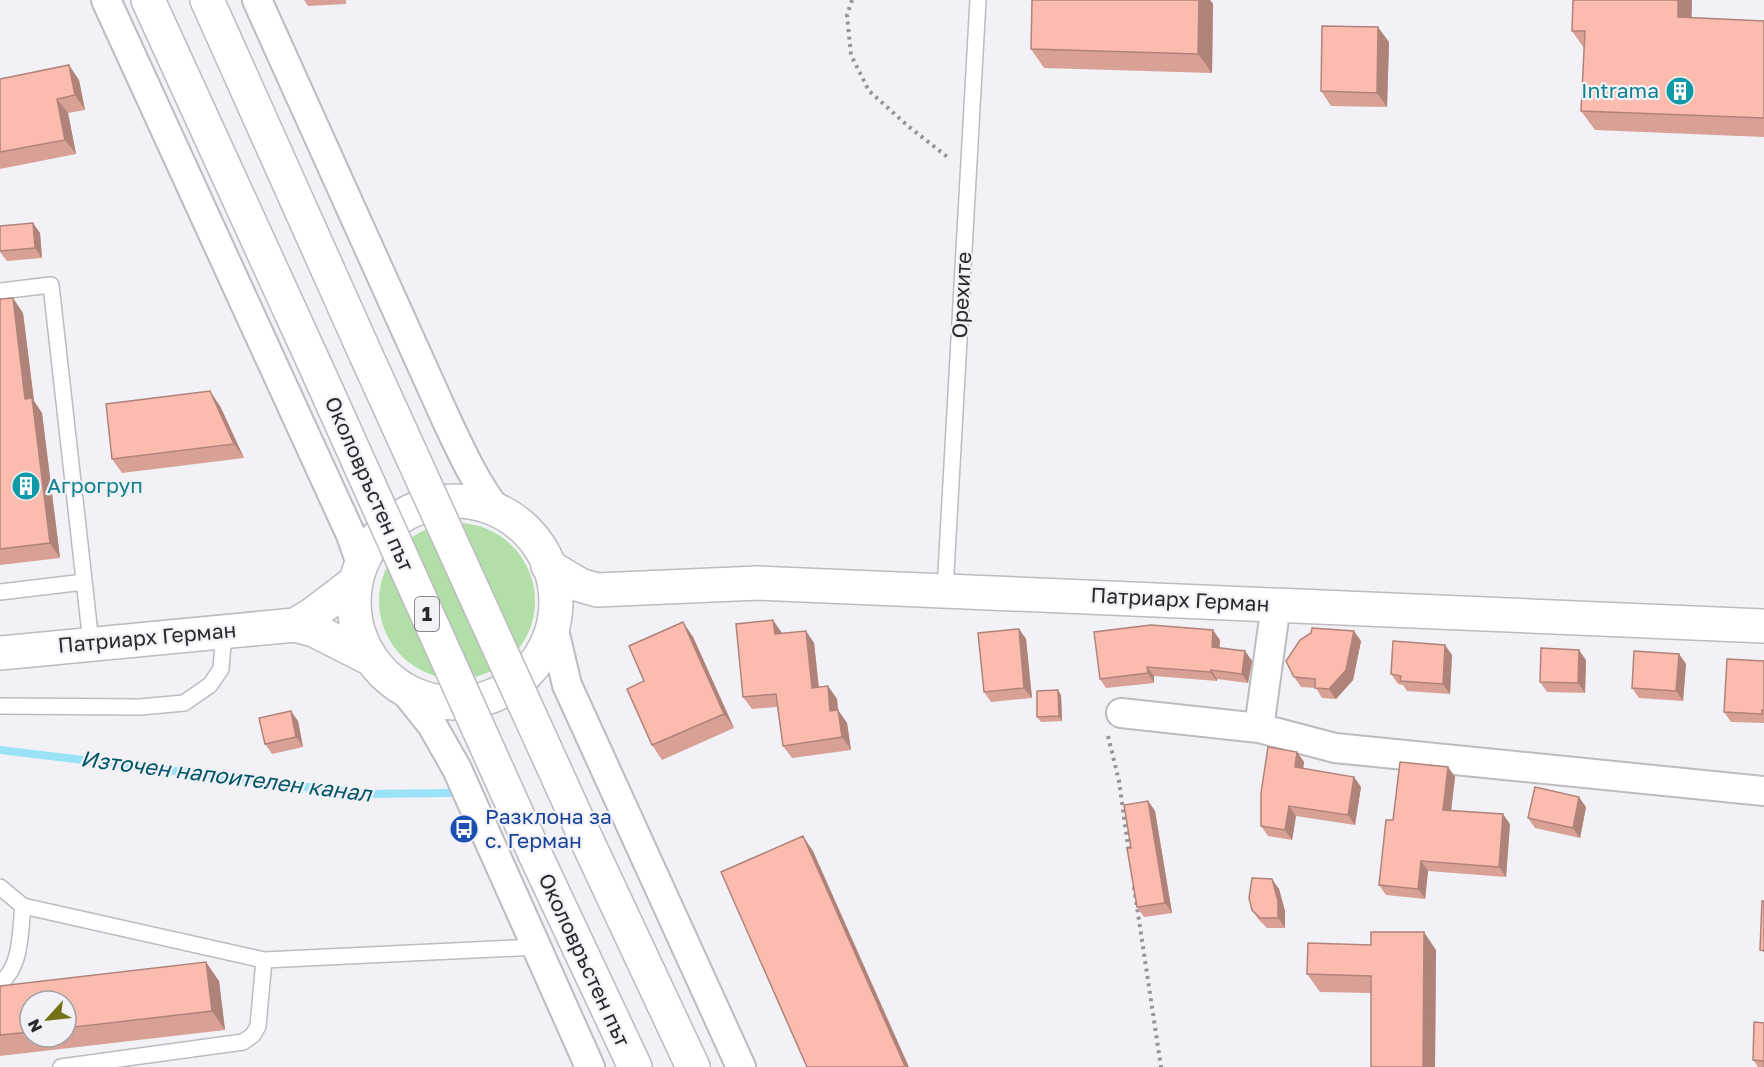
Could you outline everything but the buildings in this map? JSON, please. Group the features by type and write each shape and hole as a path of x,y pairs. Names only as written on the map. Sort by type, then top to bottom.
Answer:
{"main road":[{"name":"Околовръстен път","path":"148,0 534,852 635,1067"},
{"path":"207,0 582,830 693,1067"},
{"path":"446,502 466,502 497,511 516,522 529,534 540,548 548,566 555,590 554,622 541,656 525,675 508,688 478,701 446,703 430,701 404,690 380,670 371,659 357,628 354,606 358,573 372,545 387,527 412,510 446,502"},
{"name":"Патриарх Герман","path":"548,566 580,585 597,590 758,583 1764,626"},
{"path":"294,625 313,614 358,573"},
{"name":"Патриарх Герман","path":"554,622 564,607 597,590"},
{"path":"294,625 314,630 371,659"},
{"name":"Патриарх Герман","path":"0,652 294,625"}],"street":[{"path":"106,0 346,525 358,573"},
{"path":"257,0 446,419 482,491 497,511"},
{"path":"1259,728 1276,604"},
{"path":"554,622 567,685 741,1067"},
{"path":"404,690 432,725 456,769 590,1067"},
{"path":"1121,713 1259,728 1335,748 1764,791"}],"lane":[{"name":"Орехите","path":"945,590 978,0"},
{"path":"0,291 51,285 91,643"},
{"path":"0,592 84,582"},
{"path":"0,706 140,706 184,703 210,685 221,669 224,631"},
{"path":"0,887 23,906 264,960 537,947"},
{"path":"0,983 15,967 23,906"},
{"path":"61,1067 243,1042 253,1035 258,1026 264,960"}],"path":[{"path":"852,0 847,15 851,55 869,91 908,126 969,174"},
{"path":"1121,713 1106,729 1119,781 1131,863"},
{"path":"1134,886 1161,1067"}],"green space":[{"path":"457,523 487,528 513,545 530,571 535,601 530,631 513,657 487,674 457,679 427,674 401,657 384,631 379,601 384,571 401,545 427,528"}],"waterway":[{"name":"Източен напоителен канал","path":"0,750 365,794 452,793"}],"place":[{"name":"Intrama","path":"1680,91"},
{"name":"Агрогруп","path":"26,486"},
{"name":"Разклона за с. Герман","path":"464,829"}]}
